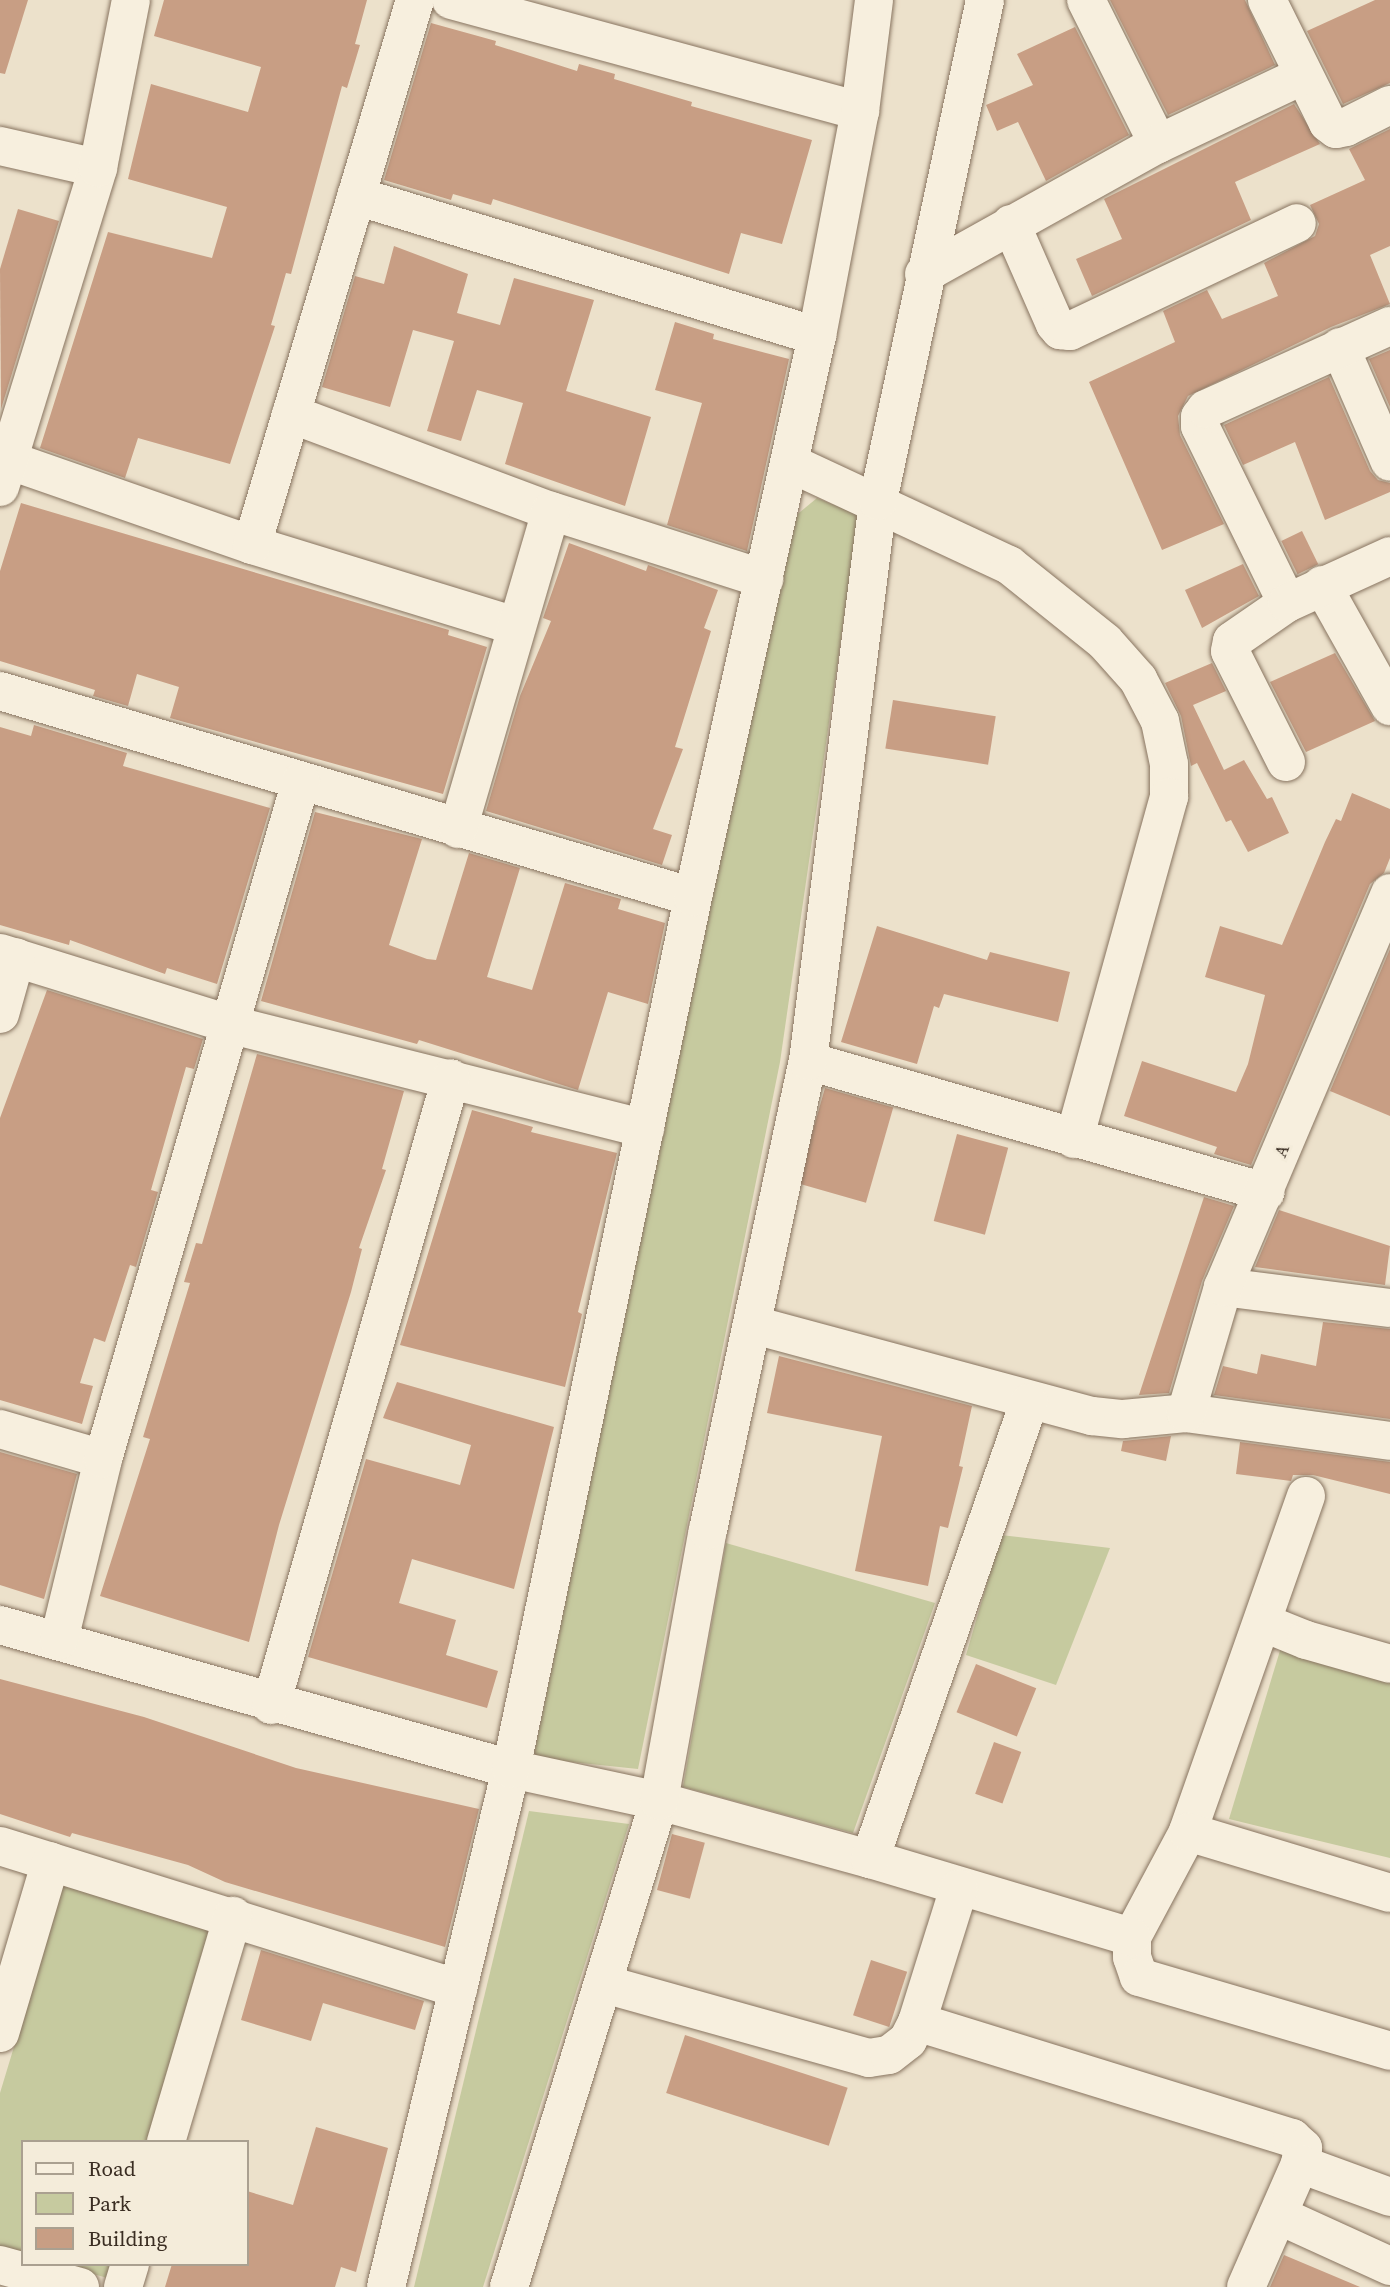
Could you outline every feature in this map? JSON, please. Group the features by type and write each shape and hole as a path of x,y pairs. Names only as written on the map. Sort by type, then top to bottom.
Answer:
{"street":[{"path":"131,0 98,168 7,449 253,545 515,626"},
{"path":"253,545 415,0"},
{"path":"450,0 860,111"},
{"path":"386,2287 511,1769 693,897 790,463 860,111 874,0"},
{"path":"509,2287 659,1801 708,1530 754,1325 808,1061 878,501 924,274 985,0"},
{"path":"1086,0 1158,144"},
{"path":"1267,0 1328,123 1336,129 1390,105"},
{"path":"924,274 1158,144 1304,75"},
{"path":"0,146 98,168"},
{"path":"356,196 817,336"},
{"path":"1011,224 1055,324 1060,330 1070,331 1297,223"},
{"path":"1287,603 1200,426 1200,417 1206,409 1390,326"},
{"path":"1340,347 1390,462"},
{"path":"291,414 551,512 764,579"},
{"path":"790,463 878,501 1009,565 1065,606 1138,679 1160,721 1169,764 1170,797 1074,1139"},
{"path":"458,829 515,626 551,512"},
{"path":"1286,762 1230,651 1239,632 1322,585 1390,556"},
{"path":"1322,585 1390,706"},
{"path":"0,691 693,897"},
{"path":"59,1640 103,1459 232,1025 301,781"},
{"name":"A","path":"1186,1413 1223,1287 1266,1192 1390,893"},
{"path":"0,1014 8,955 232,1025 645,1129"},
{"path":"808,1061 1266,1192"},
{"path":"271,1704 451,1078"},
{"path":"1223,1287 1390,1308"},
{"path":"754,1325 1030,1403 1123,1419 1186,1413 1390,1441"},
{"path":"870,1859 1030,1403"},
{"path":"0,1429 103,1459"},
{"path":"1306,1496 1264,1623 1188,1832 1132,1937 1139,1977 1390,2051"},
{"path":"1264,1623 1306,1640 1390,1664"},
{"path":"0,1625 59,1640 271,1704 511,1769 659,1801 870,1859 959,1888 1132,1937"},
{"path":"1188,1832 1390,1893"},
{"path":"0,1846 233,1916 458,1989"},
{"path":"0,2034 51,1861"},
{"path":"604,1984 869,2058 888,2055 908,2040 917,2022 959,1888"},
{"path":"167,2140 233,1916"},
{"path":"917,2022 1292,2138 1301,2156 1390,2197"},
{"path":"1246,2287 1301,2156"},
{"path":"1278,2215 1390,2266"},
{"path":"0,2265 80,2287"},
{"path":"123,2287 129,2266"}],"green space":[{"path":"817,498 859,515 780,1062 638,1769 533,1758 788,522"},
{"path":"1001,1535 1110,1548 1056,1685 966,1655"},
{"path":"726,1543 935,1603 853,1833 683,1787"},
{"path":"1282,1644 1390,1670 1390,1858 1229,1819"},
{"path":"529,1811 629,1824 483,2287 414,2287"},
{"path":"66,1875 217,1924 156,2140 21,2140 21,2254 0,2249 0,2093"},
{"path":"63,2266 118,2266 115,2280"}],"building":[{"path":"0,0 28,0 5,74 0,73"},
{"path":"164,0 367,0 355,44 360,45 347,88 342,86 291,274 286,273 271,325 275,326 230,464 138,438 125,478 40,448 108,232 212,258 227,207 128,179 151,84 248,112 261,67 154,36"},
{"path":"1110,0 1245,0 1275,65 1168,115"},
{"path":"1375,0 1390,0 1390,83 1343,104 1307,31"},
{"path":"431,23 496,41 495,45 577,71 579,64 615,74 614,79 692,102 691,106 812,140 782,244 741,233 729,274 493,199 491,205 453,194 451,200 384,180"},
{"path":"1075,27 1129,135 1046,181 1018,122 997,131 986,105 1033,85 1017,54"},
{"path":"1294,104 1320,144 1235,182 1251,220 1092,296 1076,259 1122,239 1104,199"},
{"path":"1390,129 1390,246 1370,255 1390,304 1331,327 1188,396 1178,416 1180,435 1224,524 1162,550 1089,382 1175,342 1163,311 1207,290 1222,319 1278,296 1264,263 1315,236 1319,224 1310,205 1365,180 1349,149"},
{"path":"18,209 59,221 1,409 0,269"},
{"path":"394,246 468,274 457,313 500,325 514,278 594,300 566,391 651,417 625,506 505,464 523,403 477,390 461,441 427,431 454,341 413,330 390,407 322,387 355,276 384,284"},
{"path":"675,322 714,334 713,339 789,359 747,551 667,525 702,403 655,390"},
{"path":"1390,350 1390,407 1369,359"},
{"path":"1329,377 1370,471 1378,480 1390,483 1390,492 1325,520 1295,442 1243,465 1224,425"},
{"path":"21,503 449,630 448,635 487,647 443,794 170,718 179,687 137,674 128,706 93,696 95,690 0,661 0,571"},
{"path":"1302,531 1318,564 1298,574 1281,541"},
{"path":"569,543 646,571 648,565 718,590 704,628 711,631 675,747 683,749 653,829 672,835 662,865 486,811 520,696 551,621 543,618"},
{"path":"1243,564 1259,596 1202,628 1185,590"},
{"path":"1335,653 1375,721 1306,752 1270,682"},
{"path":"1212,663 1226,691 1193,705 1224,770 1244,760 1267,799 1272,797 1289,833 1248,852 1231,820 1226,822 1197,763 1191,766 1181,716 1165,683"},
{"path":"893,700 996,716 988,765 885,748"},
{"path":"34,725 127,753 123,766 270,808 217,984 167,968 165,974 70,940 69,945 0,925 0,727 31,736"},
{"path":"1352,793 1390,809 1390,858 1384,873 1370,884 1251,1165 1214,1154 1217,1147 1124,1116 1142,1061 1236,1092 1248,1064 1265,995 1205,977 1220,926 1282,945 1325,842 1336,819 1341,821"},
{"path":"315,812 422,839 389,945 427,959 436,960 469,853 520,868 487,977 532,990 565,883 621,899 618,909 665,923 648,1004 608,992 578,1090 419,1040 417,1044 261,1001"},
{"path":"877,926 987,960 990,952 1070,972 1058,1022 944,994 939,1008 934,1006 917,1064 841,1042"},
{"path":"1390,949 1390,1116 1330,1091"},
{"path":"47,990 203,1039 194,1069 186,1067 151,1190 158,1192 136,1267 130,1265 105,1342 94,1338 80,1383 93,1386 82,1424 0,1400 0,1118"},
{"path":"257,1054 404,1091 382,1169 386,1170 359,1248 362,1249 351,1292 279,1525 249,1642 100,1596 150,1439 143,1437 190,1283 184,1282 196,1243 202,1244"},
{"path":"825,1088 893,1108 866,1203 798,1183"},
{"path":"472,1110 533,1127 531,1132 617,1153 578,1312 582,1314 565,1387 400,1345"},
{"path":"957,1134 1008,1148 985,1235 934,1221"},
{"path":"1204,1197 1234,1206 1202,1281 1169,1393 1139,1395"},
{"path":"1279,1210 1390,1246 1385,1285 1255,1267"},
{"path":"1323,1322 1390,1329 1390,1419 1214,1395 1223,1366 1257,1374 1261,1354 1316,1366"},
{"path":"779,1356 972,1406 959,1466 963,1467 948,1528 940,1526 928,1586 855,1571 882,1436 767,1413"},
{"path":"397,1382 554,1427 514,1589 412,1559 399,1603 456,1620 446,1655 498,1671 487,1708 308,1657 366,1459 460,1485 471,1445 383,1418"},
{"path":"1171,1436 1166,1461 1121,1451 1123,1441"},
{"path":"1240,1442 1390,1462 1390,1494 1313,1475 1293,1475 1291,1481 1236,1474"},
{"path":"0,1452 77,1474 44,1599 0,1585"},
{"path":"976,1664 1036,1688 1017,1737 957,1712"},
{"path":"0,1679 144,1717 296,1768 479,1809 445,1947 225,1882 188,1865 72,1833 70,1837 0,1814"},
{"path":"994,1742 1021,1752 1002,1804 975,1794"},
{"path":"672,1834 705,1843 690,1899 657,1890"},
{"path":"261,1950 424,2001 415,2030 323,2003 311,2041 241,2020"},
{"path":"871,1960 907,1972 889,2027 853,2015"},
{"path":"685,2035 848,2088 829,2146 666,2093"},
{"path":"316,2127 388,2148 356,2272 341,2267 335,2287 165,2287 171,2266 248,2266 248,2191 293,2205"},
{"path":"1284,2255 1360,2287 1270,2287"}]}
